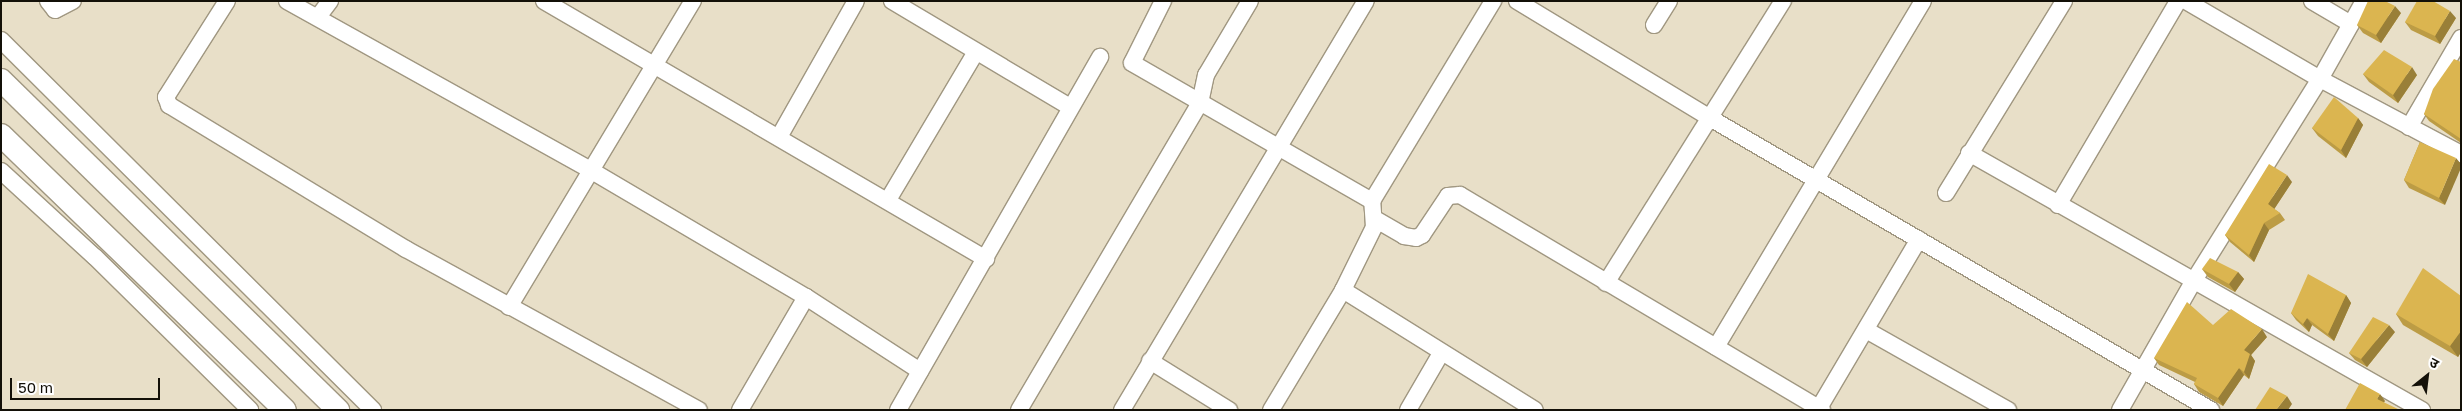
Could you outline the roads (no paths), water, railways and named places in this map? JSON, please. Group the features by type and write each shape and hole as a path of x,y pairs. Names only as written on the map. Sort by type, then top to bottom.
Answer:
{"street":[{"path":"48,1 55,10 73,1"},
{"path":"227,1 166,97 166,102 406,249 699,410"},
{"path":"287,1 592,172 806,297 920,371"},
{"path":"318,17 330,1"},
{"path":"544,1 888,200 986,259"},
{"path":"509,307 592,172 693,1"},
{"path":"779,137 856,1"},
{"path":"892,1 1070,108"},
{"path":"1019,410 1200,103 1206,75 1250,1"},
{"path":"1122,410 1366,1"},
{"path":"1270,410 1343,290 1374,227 1375,219 1372,201 1493,1"},
{"path":"1517,1 1710,118 1817,178 2211,410"},
{"path":"1654,25 1669,1"},
{"path":"1606,283 1783,1"},
{"path":"1716,347 1923,1"},
{"path":"1946,194 1969,153 2064,1"},
{"path":"2058,205 2178,1"},
{"path":"2186,1 2320,79 2461,154"},
{"path":"2312,1 2351,24"},
{"path":"2120,410 2193,282 2320,79 2364,1"},
{"path":"1161,2 1132,63 1372,201"},
{"path":"2409,127 2461,38"},
{"path":"1,40 373,410"},
{"path":"888,200 976,52"},
{"path":"898,410 1100,57"},
{"path":"1,80 338,410"},
{"path":"1,135 285,410"},
{"path":"1969,153 2193,282 2422,410"},
{"path":"1,171 95,257 250,410"},
{"path":"1375,219 1404,236 1416,238 1422,235 1448,196 1460,195 1821,409 1919,239"},
{"path":"1343,290 1535,410"},
{"path":"740,410 806,297"},
{"path":"1866,330 2008,410"},
{"path":"1408,410 1441,353"},
{"path":"1150,361 1229,410"}]}
